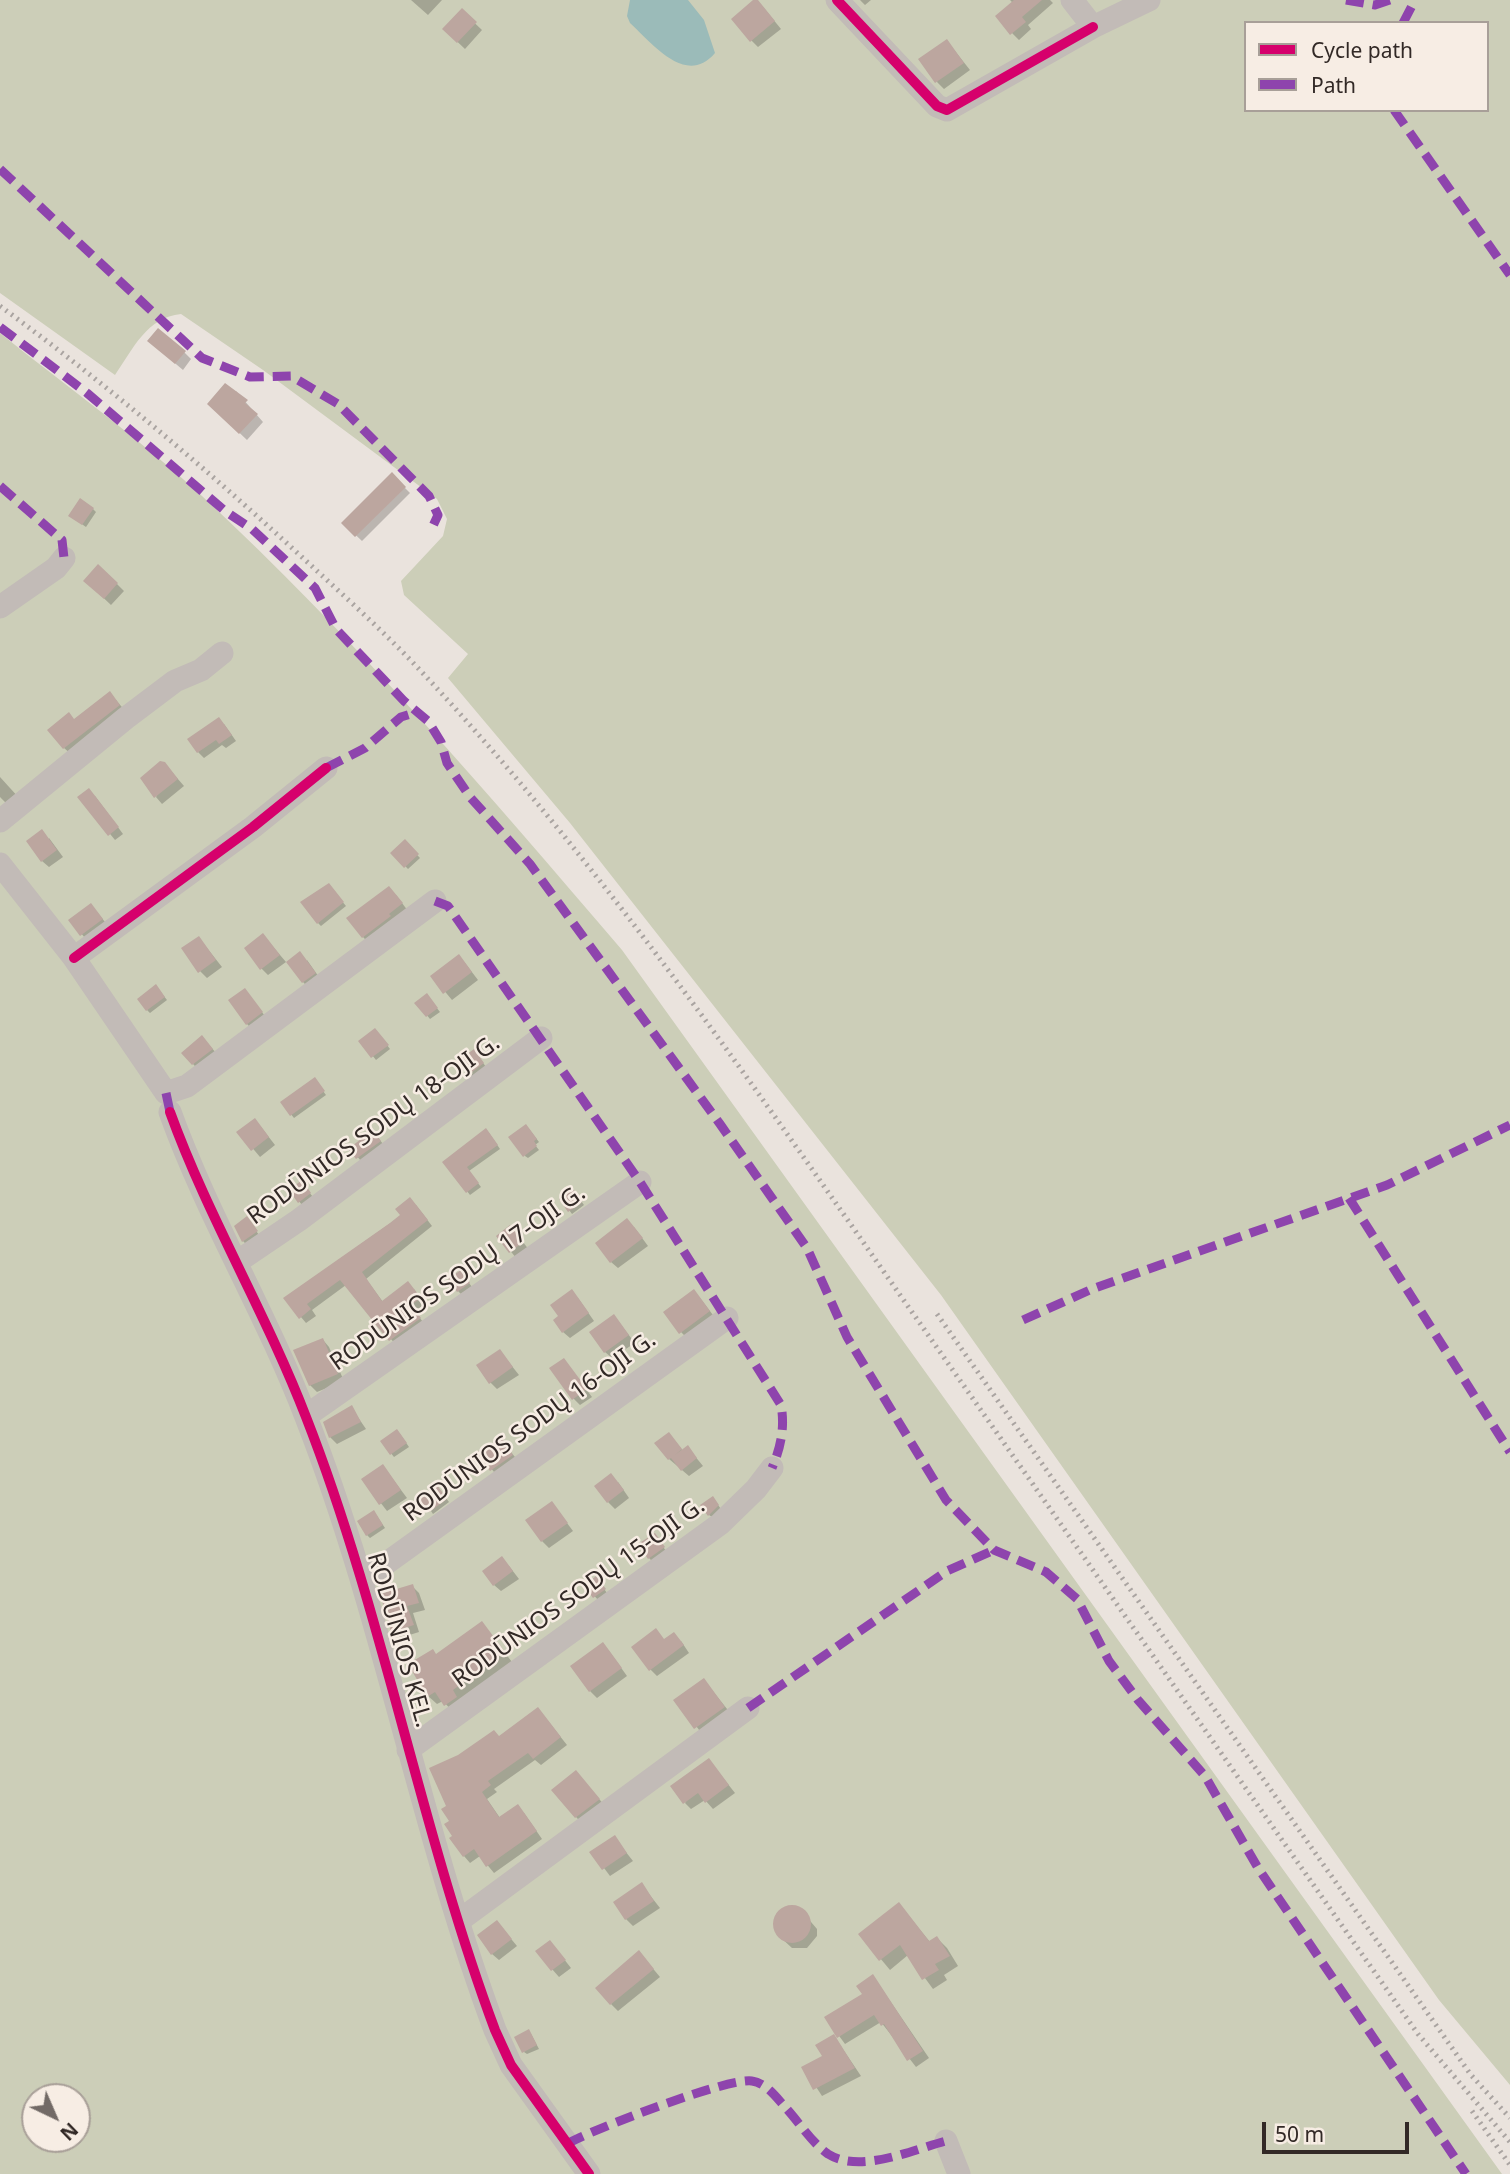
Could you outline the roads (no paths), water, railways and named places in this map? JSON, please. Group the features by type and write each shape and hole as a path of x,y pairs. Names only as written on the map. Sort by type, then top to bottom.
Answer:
{"street":[{"path":"837,0 937,106 947,110 1093,27 1149,0"},
{"path":"1072,0 1093,27"},
{"path":"0,607 55,568 64,558"},
{"path":"0,821 126,718 175,681 201,670 222,653"},
{"path":"74,958 253,827 326,768"},
{"name":"RODŪNIOS KEL.","path":"0,864 74,958 168,1103 306,1416 363,1580 408,1750 480,1991 511,2064 589,2174"},
{"path":"168,1103 435,901"},
{"name":"RODŪNIOS SODŲ 18-OJI G.","path":"237,1262 299,1220 541,1038"},
{"name":"RODŪNIOS SODŲ 17-OJI G.","path":"306,1416 640,1182"},
{"name":"RODŪNIOS SODŲ 16-OJI G.","path":"363,1580 727,1318"},
{"name":"RODŪNIOS SODŲ 15-OJI G.","path":"408,1750 720,1524 756,1489 772,1468"},
{"path":"460,1920 748,1708"},
{"path":"946,2141 959,2174"}],"water":[{"path":"630,0 688,0 704,20 715,53 704,62 693,66 670,59 630,23 627,16"}],"railway":[{"path":"0,306 79,366 193,460 362,612 418,668 561,832 694,1004 757,1092 1418,2034 1510,2142"},
{"path":"937,1314 1471,2075 1510,2118"},
{"path":"1472,2111 1510,2165"}]}
